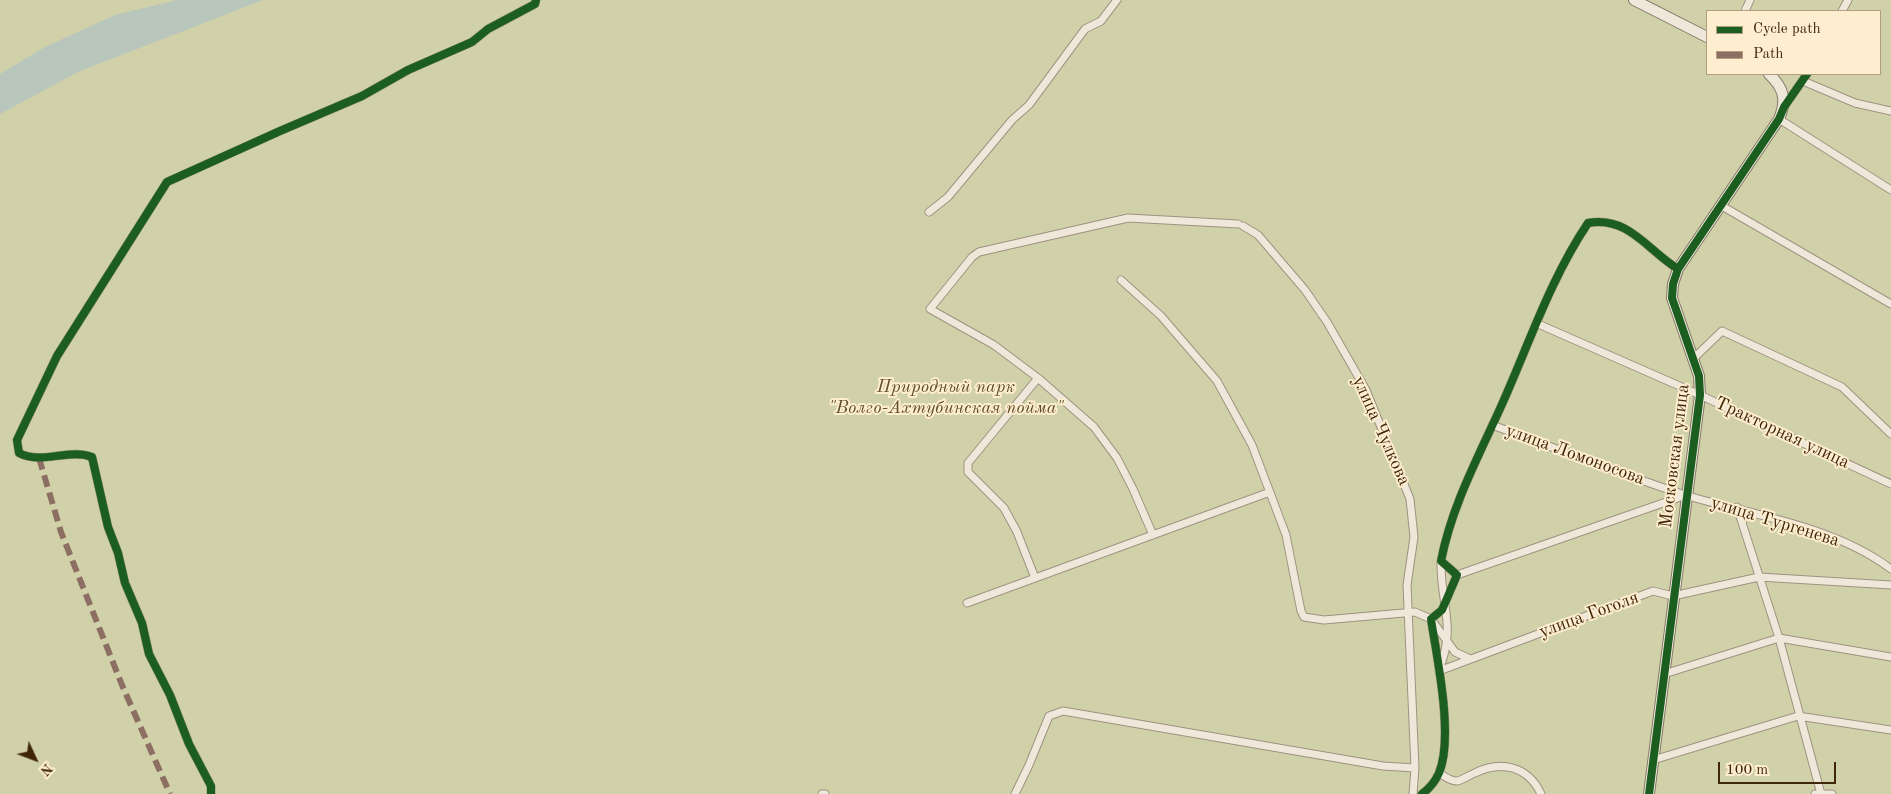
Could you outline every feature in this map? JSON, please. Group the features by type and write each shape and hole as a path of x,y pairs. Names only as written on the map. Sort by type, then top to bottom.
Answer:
{"street":[{"path":"211,794 211,786 189,744 170,695 149,654 142,623 125,583 118,553 108,527 92,457 82,454 29,459 19,454 16,440 56,356 167,182 362,96 408,70 472,42 488,29 535,4 536,0"},
{"path":"929,212 948,197 1012,120 1029,105 1085,29 1101,21 1117,0"},
{"path":"1634,0 1706,36"},
{"path":"1770,75 1779,83 1784,94 1784,107"},
{"name":"Московская улица","path":"1649,794 1700,395 1700,376 1672,298 1673,284 1678,269 1722,206 1779,119 1784,107 1807,75"},
{"path":"1803,81 1855,103 1891,112"},
{"path":"1779,119 1891,190"},
{"path":"1722,206 1891,304"},
{"name":"улица Чулкова","path":"1038,378 1000,351 930,309 972,257 979,252 1128,218 1240,225 1258,235 1305,290 1366,390 1410,499 1414,537 1406,585 1415,768 1413,794"},
{"path":"1439,671 1448,644 1446,601 1442,588 1441,561 1451,519 1556,278 1588,223 1600,221 1625,227 1678,269"},
{"path":"1121,280 1162,316 1217,381 1252,445 1286,535 1301,611 1304,617 1324,620 1415,612 1430,619 1455,652 1470,659"},
{"name":"Тракторная улица","path":"1536,323 1700,395 1891,484"},
{"path":"1694,358 1722,331 1842,387 1891,434"},
{"path":"1035,578 1017,532 1004,508 968,472 968,463 1038,378 1094,427 1117,458 1153,535"},
{"name":"улица Ломоносова","path":"1492,425 1686,495"},
{"path":"967,603 1270,492"},
{"name":"улица Тургенева","path":"1457,575 1686,495 1737,507 1815,531 1872,555 1891,570"},
{"path":"1737,507 1779,638 1819,793 1832,794"},
{"path":"1430,619 1442,610 1457,575 1441,561"},
{"name":"улица Гоголя","path":"1439,671 1653,591 1674,596 1759,577 1891,584"},
{"path":"1423,794 1432,786 1439,773 1445,744 1439,671 1430,619"},
{"path":"1664,674 1779,638 1891,656"},
{"path":"1015,794 1049,716 1063,711 1383,766 1415,768"},
{"path":"1653,760 1798,716 1891,730"},
{"path":"1439,773 1449,780 1457,781 1490,767 1514,767 1533,781 1541,794"}],"green space":[{"name":"Природный парк \"Волго-Ахтубинская пойма\"","path":"0,0 1891,0 1891,794 0,794"}],"shaded area":[{"path":"177,0 263,0 78,72 0,114 0,74 43,48 115,15"}],"marked path":[{"path":"39,458 61,532 122,685 170,794"}],"cycle path":[{"path":"211,794 211,786 189,744 170,695 149,654 142,623 125,583 118,553 108,527 92,457 74,454 46,457 28,456 19,453 17,440 57,356 167,182 362,96 408,70 472,42 488,29 535,4 536,0"},
{"path":"1649,794 1700,395 1699,376 1672,298 1673,284 1678,269 1806,75"},
{"path":"1422,794 1430,787 1439,773 1445,739 1443,697 1431,619 1442,610 1457,575 1441,561 1446,540 1459,499 1552,288 1588,223 1602,222 1626,229 1678,269"}]}
